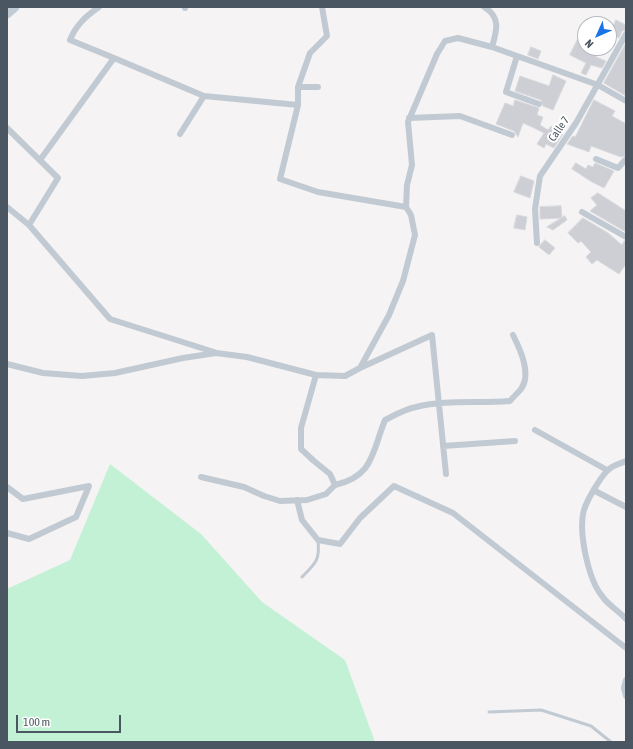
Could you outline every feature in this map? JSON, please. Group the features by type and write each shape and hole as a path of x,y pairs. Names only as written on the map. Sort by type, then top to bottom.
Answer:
{"main road":[{"path":"7,14 15,7"}],"street":[{"path":"99,7 85,17 74,30 70,40 204,96 298,105"},
{"path":"322,7 327,36 310,53 298,87 298,105 280,179 318,192 406,207"},
{"path":"484,7 493,14 497,24 492,47"},
{"name":"Calle 7","path":"537,243 536,209 540,176 598,85 626,34"},
{"path":"360,368 389,315 403,281 415,235 411,215 406,207 407,185 412,165 408,122 434,61 445,41 458,38 492,47 598,85 626,101"},
{"path":"518,56 506,92 539,104"},
{"path":"40,160 114,58"},
{"path":"298,87 318,87"},
{"path":"180,134 204,96"},
{"path":"409,118 460,116 512,135"},
{"path":"7,128 58,178 29,225"},
{"path":"596,159 618,168 626,159"},
{"path":"7,207 29,225 110,319 216,353 247,357 316,375 345,376 432,335 446,474"},
{"path":"582,212 626,237"},
{"path":"201,477 244,487 280,501 307,500 326,494 335,485 344,483 364,472 373,458 385,420 416,407 439,404 510,401 522,388 526,369 521,350 513,335"},
{"path":"7,364 43,373 82,376 115,373 216,353"},
{"path":"316,375 301,428 301,449 330,474 335,485"},
{"path":"535,430 607,470"},
{"path":"443,446 515,441"},
{"path":"626,461 614,465 607,470 584,511 582,532 586,557 601,596 626,619"},
{"path":"7,487 23,499 89,486 76,517 29,539 7,533"},
{"path":"297,500 302,520 318,540 340,544 360,518 394,486 453,513 626,648"},
{"path":"595,491 626,507"},
{"path":"626,680 624,688 626,696"}],"lane":[{"path":"302,576 317,562 319,550 318,540"},
{"path":"489,712 541,710 591,726 611,742"}],"green space":[{"path":"110,464 201,534 262,602 345,660 375,742 7,742 7,589 70,560"}],"building":[{"path":"617,20 626,25 626,30 622,31 619,38 617,37"},
{"path":"577,41 577,56 596,56 606,61 602,68 591,65 586,75 581,73 586,63 570,55"},
{"path":"626,43 626,96 604,83"},
{"path":"531,47 541,51 538,59 528,55"},
{"path":"553,75 566,81 553,110 543,106 541,100 515,91 520,76 549,86"},
{"path":"515,100 539,108 537,115 543,117 540,125 548,130 551,126 563,134 554,148 546,144 544,148 537,144 544,133 523,123 518,137 514,131 496,124 505,103 513,106"},
{"path":"594,100 615,111 612,116 626,124 626,155 621,157 591,146 589,152 567,144 573,136 575,137"},
{"path":"576,163 586,169 588,165 593,167 595,163 614,171 604,188 572,169"},
{"path":"521,176 534,181 530,198 514,192"},
{"path":"598,193 626,211 626,232 590,211 597,205 591,198"},
{"path":"561,206 562,218 540,219 540,207"},
{"path":"517,215 527,217 525,230 514,228"},
{"path":"565,216 567,220 553,230 547,227"},
{"path":"583,218 608,233 622,245 624,241 626,241 626,264 619,274 597,260 592,264 586,257 591,252 581,241 578,243 568,233"},
{"path":"545,240 555,248 549,255 539,247"}]}
